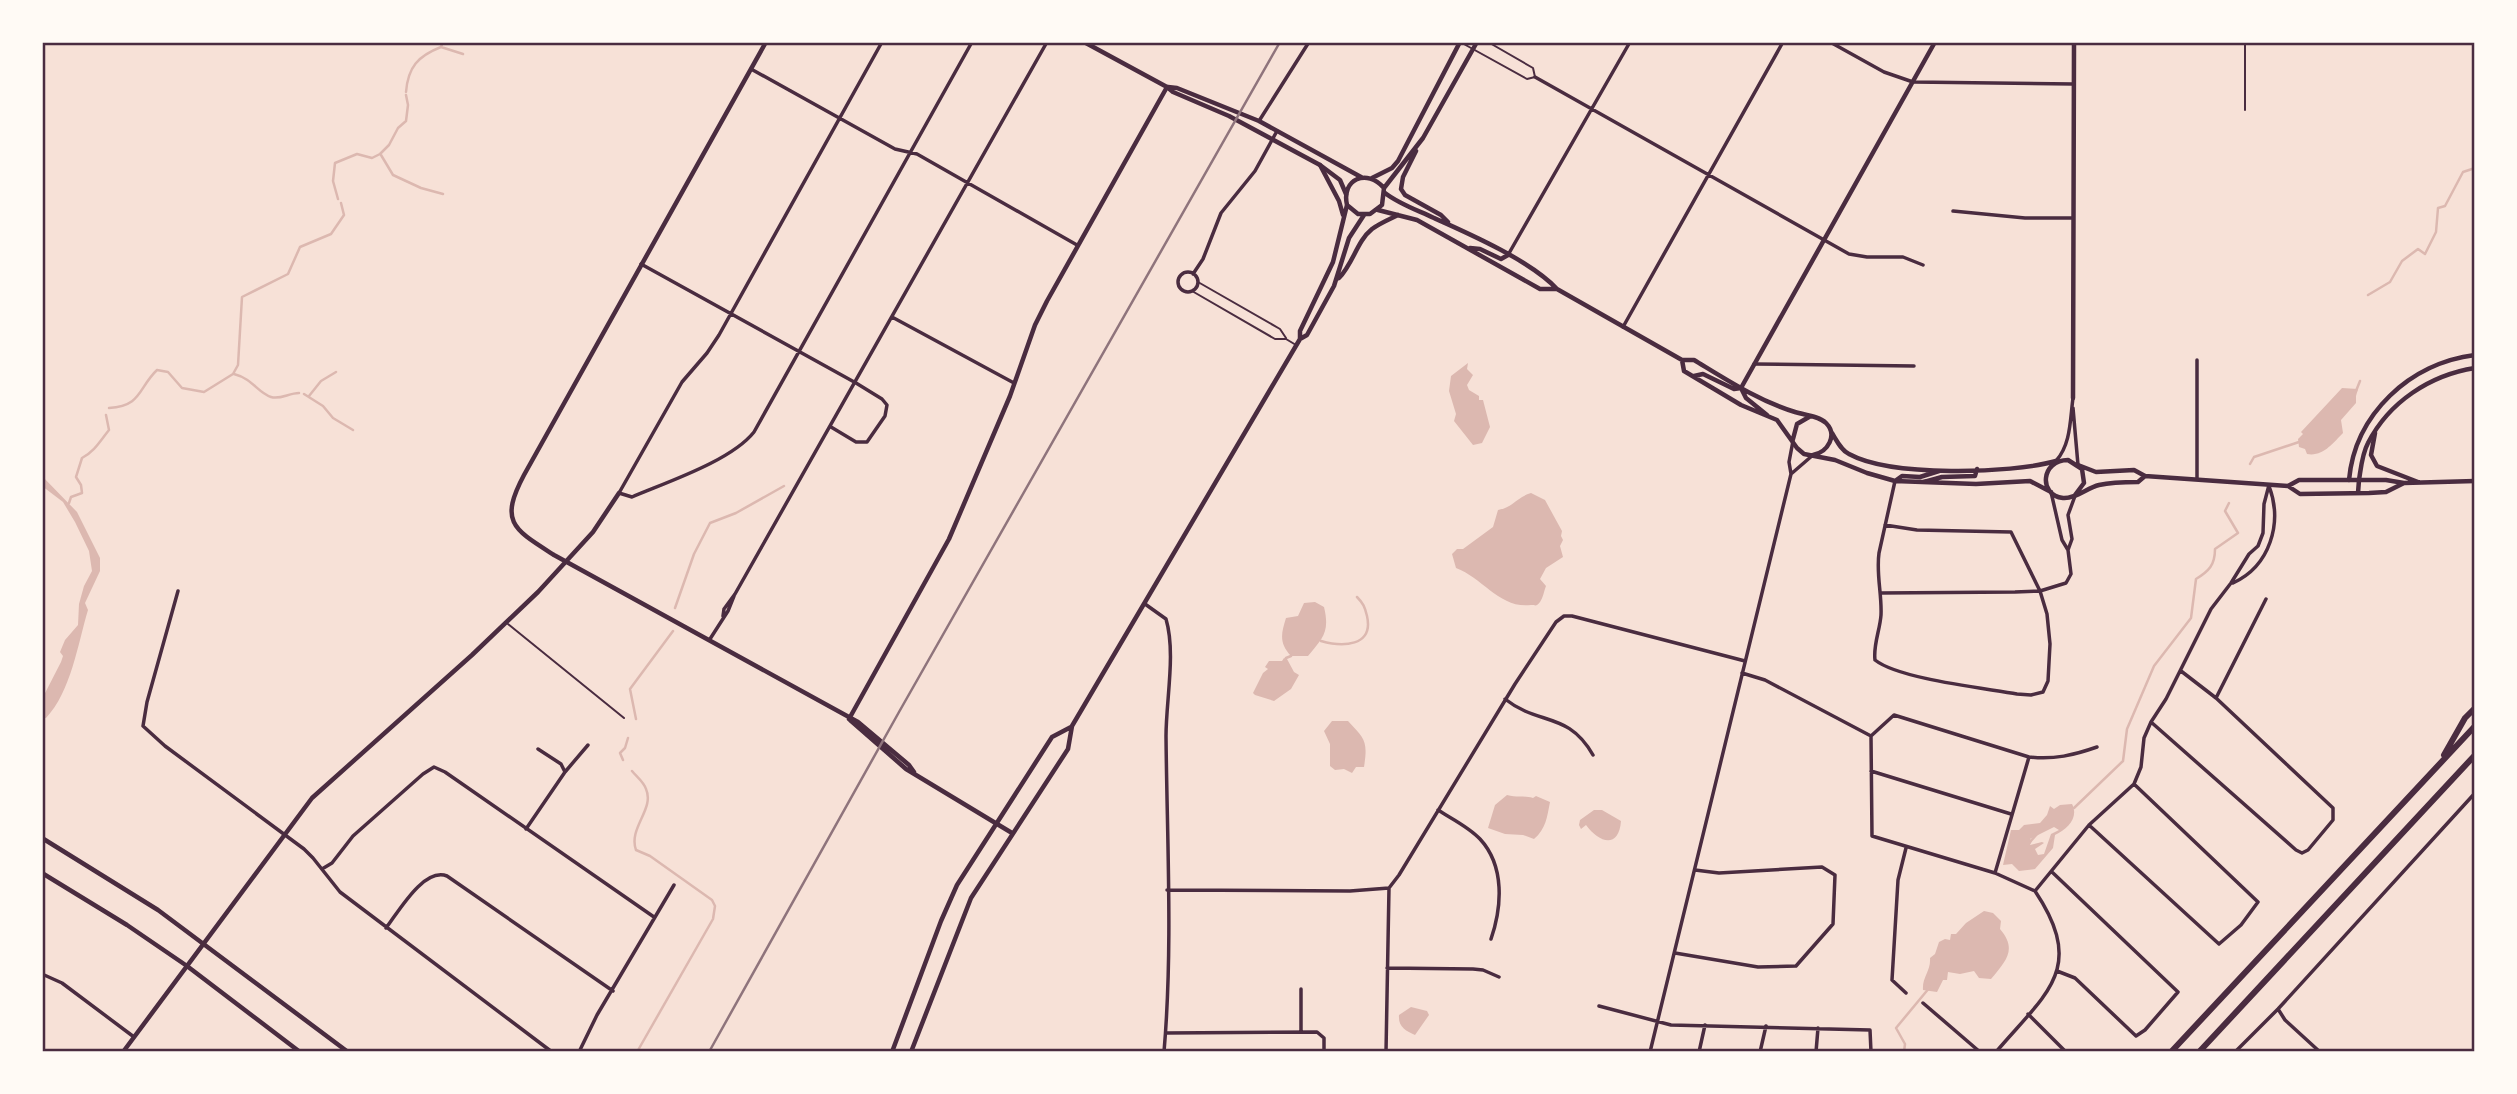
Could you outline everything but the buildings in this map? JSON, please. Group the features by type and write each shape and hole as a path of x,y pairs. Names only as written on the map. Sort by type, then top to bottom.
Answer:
{"highway":[{"path":"2437,766 2465,719 2475,708"},
{"path":"2171,1052 2475,726"},
{"path":"2199,1052 2475,755"}],"main road":[{"path":"766,42 524,475 511,503 514,522 522,534 566,561 849,719 906,769 1013,833"},
{"path":"1084,42 1167,86 1259,121 1361,177 1372,178 1392,168 1398,161 1461,42"},
{"path":"1451,225 1441,215 1405,195 1401,189 1403,177 1423,138 1477,42"},
{"path":"1741,388 1936,42"},
{"path":"2073,398 2074,42"},
{"path":"1167,86 1173,92 1229,116 1272,139 1340,180 1347,205 1333,262 1300,331 1300,339"},
{"path":"849,719 949,539 1014,383 1035,325 1167,86"},
{"path":"1378,210 1384,191 1423,138"},
{"path":"1320,166 1339,201 1344,218"},
{"path":"1346,194 1351,183 1361,177"},
{"path":"1372,178 1395,201 1451,225 1508,255 1546,278 1557,289 1682,360 1694,360 1768,403 1825,422 1843,450 1850,455 1889,466 1943,469 2035,467 2068,460 2096,472 2134,470 2145,476 2288,486 2300,494 2386,492 2404,483"},
{"path":"1347,205 1351,210 1364,215"},
{"path":"911,1052 962,915 986,872 1068,749 1072,726 1296,345 1307,334 1336,282 1349,238 1364,215 1378,210 1417,220 1540,289 1557,289"},
{"path":"1336,282 1349,268 1359,246 1371,230 1399,214"},
{"path":"1466,247 1480,249 1501,259 1508,255"},
{"path":"2348,494 2351,462 2358,439 2374,413 2392,392 2429,367 2458,357 2475,355"},
{"path":"1682,360 1684,371 1741,405 1782,425 1801,451 1895,481 1976,484 2026,480 2065,498 2108,483 2138,482 2145,476"},
{"path":"2358,494 2364,453 2390,412 2411,393 2435,379 2475,368"},
{"path":"1694,376 1703,374 1734,389 1741,388"},
{"path":"1741,388 1746,398 1764,410 1768,416"},
{"path":"1793,440 1797,424 1813,417"},
{"path":"1813,455 1828,446 1831,440 1829,428"},
{"path":"2375,433 2371,455 2377,466 2418,482"},
{"path":"2051,492 2046,474 2056,461"},
{"path":"2076,495 2085,478 2078,465"},
{"path":"1895,481 1902,476 1920,477 1943,469"},
{"path":"1916,483 1942,477 1975,477 1977,469"},
{"path":"2288,486 2298,480 2386,480 2404,483 2475,481"},
{"path":"123,1052 306,806 506,623 601,523 619,493"},
{"path":"892,1052 957,885 1052,737 1072,726"},
{"path":"42,838 158,910 348,1052"},
{"path":"42,873 127,925 300,1052"}],"street":[{"path":"881,42 707,353 681,382 619,493 632,497 730,453 744,443 759,425 972,42"},
{"path":"710,639 734,601 735,594 1047,42"},
{"path":"1259,121 1309,42"},
{"path":"1508,255 1630,42"},
{"path":"1623,327 1783,42"},
{"path":"1830,42 1884,72 1913,82 2073,84"},
{"path":"751,69 895,149 916,154 1077,245"},
{"path":"1535,77 1858,257 1903,257 1923,265"},
{"path":"1194,274 1203,259 1221,213 1255,171 1277,131"},
{"path":"1953,211 2025,218 2073,218"},
{"path":"641,264 856,383 885,402 885,416 871,440 856,442 831,427"},
{"path":"1186,273 1194,274 1198,282 1192,291 1182,289 1179,281 1186,273"},
{"path":"892,317 1014,383"},
{"path":"2197,360 2197,478"},
{"path":"1754,364 1914,366"},
{"path":"2056,461 2067,442 2073,398"},
{"path":"2073,398 2078,465"},
{"path":"1650,1052 1791,474 1789,462 1793,440"},
{"path":"1791,474 1813,455"},
{"path":"1885,525 1917,530 2011,532 2040,590 2049,627 2048,681 2043,692 2031,695 1927,678 1875,660 1881,612 1877,564 1885,525 1895,481"},
{"path":"2035,891 2089,825 2134,784 2141,767 2144,738 2151,722 2166,699 2211,609 2249,554 2258,546 2263,533 2264,504 2269,485"},
{"path":"2231,583 2248,576 2270,544 2275,525 2275,502 2269,485"},
{"path":"2051,492 2062,540 2068,550"},
{"path":"1880,593 2040,590 2059,586 2070,579 2068,550 2072,539 2068,515 2076,495"},
{"path":"178,591 147,702 143,726 165,746 313,858 340,892 552,1052"},
{"path":"2216,698 2266,599"},
{"path":"1145,604 1166,619 1170,638 1166,733 1164,1052"},
{"path":"1386,1052 1389,888 1505,699 1556,622 1568,615 1745,662"},
{"path":"2151,722 2296,850 2302,853 2308,850 2333,820 2333,808 2216,698 2181,670"},
{"path":"1742,673 1765,680 1871,736"},
{"path":"1505,699 1524,711 1565,724 1585,741 1593,755"},
{"path":"1996,1052 2053,983 2060,961 2058,935 2035,891 1995,873 1872,836 1871,736 1894,715 2029,757 2064,757 2097,747"},
{"path":"526,830 565,772 588,745"},
{"path":"538,749 561,764 565,772"},
{"path":"1995,873 2029,757"},
{"path":"322,869 332,863 363,827 434,767 654,918"},
{"path":"1871,771 2011,814"},
{"path":"2089,825 2219,944 2241,925 2258,902 2134,784"},
{"path":"2235,1052 2278,1009 2475,793"},
{"path":"1438,810 1478,837 1489,850 1497,871 1499,894 1498,919 1491,939"},
{"path":"1906,848 1898,880 1892,980 1906,993"},
{"path":"1675,953 1758,967 1796,966 1833,924 1835,875 1822,867 1719,873 1696,870"},
{"path":"2052,872 2178,992 2145,1030 2136,1036 2075,978 2057,971"},
{"path":"386,928 418,887 433,874 440,873 613,991"},
{"path":"579,1052 597,1015 674,885"},
{"path":"1167,890 1350,891 1389,888"},
{"path":"1387,968 1473,969 1499,977"},
{"path":"42,974 62,984 134,1037"},
{"path":"1301,989 1301,1032"},
{"path":"1923,1003 1980,1052"},
{"path":"1599,1006 1671,1025 1870,1030 1871,1052"},
{"path":"2278,1009 2320,1052"},
{"path":"2028,1014 2066,1052"},
{"path":"1699,1052 1706,1025"},
{"path":"1760,1052 1766,1026"},
{"path":"1816,1052 1818,1028"},
{"path":"1166,1033 1318,1032 1324,1038 1324,1052"}],"lane":[{"path":"1461,42 1527,79 1535,77 1533,68 1488,42"},
{"path":"2245,42 2245,110"},
{"path":"1198,282 1280,329 1286,339 1296,345"},
{"path":"1192,291 1275,339 1286,339"},
{"path":"506,623 624,719"}],"shaded area":[{"path":"1468,363 1467,369 1473,375 1467,385 1469,390 1479,396 1479,400 1483,400 1490,427 1482,443 1473,445 1454,421 1456,414 1449,391 1451,376"},
{"path":"2342,388 2358,389 2356,403 2341,420 2343,433 2323,451 2307,454 2305,449 2299,447 2298,439 2303,434 2301,432"},
{"path":"42,476 77,512 100,558 100,571 85,603 88,610 73,667 62,695 46,718 42,717 42,699 61,662 63,656 60,652 65,640 78,625 79,604 92,571 89,551 75,522 63,502 42,486"},
{"path":"1531,493 1545,500 1562,531 1563,540 1560,546 1563,557 1546,568 1540,579 1546,586 1539,604 1520,605 1501,598 1456,568 1452,554 1493,527 1498,510"},
{"path":"1315,602 1324,607 1324,634 1308,656 1291,656 1284,647 1282,638 1286,618 1298,616 1304,603"},
{"path":"1284,658 1299,675 1291,689 1274,701 1255,695 1253,693 1263,673 1268,669 1265,667 1269,661 1282,661"},
{"path":"1332,721 1348,721 1362,737 1366,751 1364,767 1356,767 1352,773 1344,769 1335,770 1330,766 1330,744 1324,731"},
{"path":"1507,795 1533,798 1536,796 1550,802 1544,827 1534,839 1488,828 1495,805"},
{"path":"2072,804 2073,818 2068,826 2055,835 2053,848 2035,869 2019,871 2012,864 2003,865 2011,830 2040,823 2050,806 2054,809 2060,805","holes":["2054,827 2059,830 2051,834 2044,854 2038,855 2035,849 2044,843 2030,845 2030,839"]},
{"path":"1594,810 1602,810 1621,821 1617,836 1608,840 1602,839 1586,825 1581,829 1580,820"},
{"path":"1984,911 1993,913 2001,921 2000,929 2009,949 2002,966 1991,979 1979,978 1974,971 1960,974 1948,972 1947,980 1943,980 1937,992 1923,990 1930,958 1935,954 1939,942 1950,940 1951,934 1956,934 1966,923"},
{"path":"1411,1007 1427,1011 1429,1015 1415,1035 1403,1028 1399,1019 1399,1015"}],"waterway":[{"path":"406,92 412,69 426,54 441,47 443,42"},
{"path":"441,47 463,54"},
{"path":"338,199 333,181 335,163 357,154 372,158 380,154 406,121 406,95"},
{"path":"381,155 393,175 421,188 443,194"},
{"path":"2368,295 2390,282 2402,261 2418,249 2425,254 2436,232 2438,208 2445,206 2463,172 2475,168"},
{"path":"109,408 120,407 134,400 157,370 168,372 182,388 204,392 233,374 238,365 242,297 288,274 300,247 331,234 344,215 341,203"},
{"path":"309,396 321,381 336,372"},
{"path":"234,374 271,397 299,393"},
{"path":"2356,391 2360,381"},
{"path":"304,394 323,406 333,418 353,430"},
{"path":"69,503 71,497 82,493 76,477 82,458 94,449 109,430 106,415"},
{"path":"2250,464 2254,457 2299,442"},
{"path":"675,608 694,554 710,523 736,513 784,486"},
{"path":"2074,808 2123,761 2127,729 2154,666 2191,618 2196,579 2210,567 2215,549 2238,533 2225,511 2229,503"},
{"path":"1321,641 1347,644 1366,634 1367,616 1364,605 1357,597"},
{"path":"636,719 630,689 673,631"},
{"path":"1286,658 1291,656"},
{"path":"623,760 620,753 628,738"},
{"path":"632,771 644,784 648,796 635,834 636,850 650,856 712,900 715,906 713,919 637,1052"},
{"path":"2029,843 2038,833"},
{"path":"1904,1052 1905,1044 1896,1028 1930,987"}],"railway":[{"path":"709,1052 1280,42"}]}
